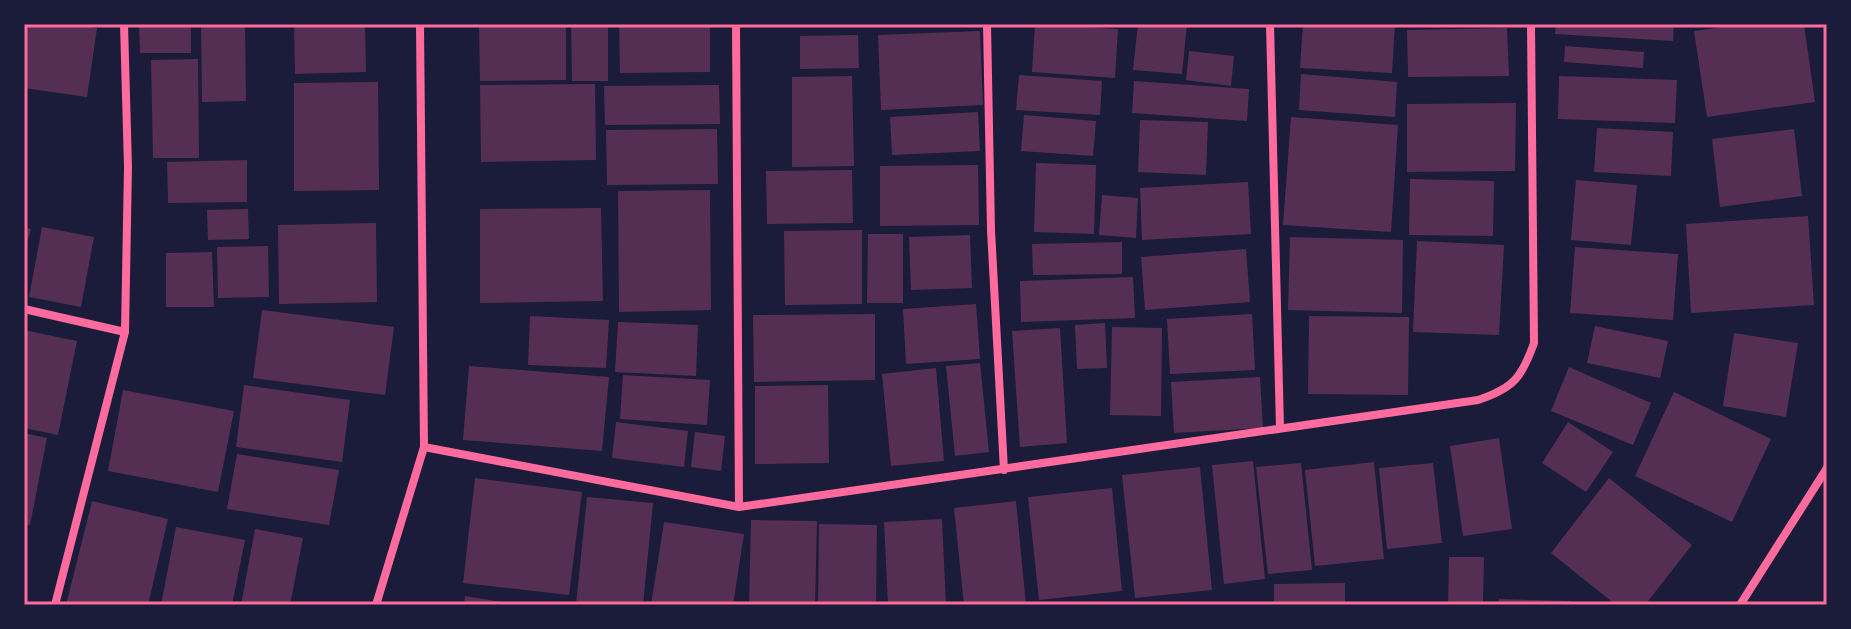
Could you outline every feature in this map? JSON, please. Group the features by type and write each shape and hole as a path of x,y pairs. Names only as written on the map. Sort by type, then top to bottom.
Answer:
{"street":[{"path":"55,605 125,332 128,167 124,24"},
{"path":"376,605 424,447 420,24"},
{"path":"736,24 739,507"},
{"path":"987,24 991,230 1004,470"},
{"path":"1270,24 1280,428"},
{"path":"424,447 739,507 1478,400 1499,393 1516,380 1527,364 1534,343 1531,24"},
{"path":"24,309 125,332"},
{"path":"1740,605 1827,468"}],"building":[{"path":"24,24 69,24 97,28 87,97 24,88"},
{"path":"139,24 191,24 191,53 140,53"},
{"path":"201,24 245,24 246,101 202,102"},
{"path":"294,24 365,24 366,72 295,74"},
{"path":"479,24 566,24 566,80 480,81"},
{"path":"571,24 608,24 608,81 572,81"},
{"path":"619,24 710,24 710,72 620,73"},
{"path":"1035,24 1118,29 1115,78 1032,72"},
{"path":"1138,24 1187,24 1182,74 1133,70"},
{"path":"1303,24 1395,24 1392,73 1300,68"},
{"path":"1556,24 1674,24 1673,41 1555,34"},
{"path":"1745,24 1804,24 1815,102 1707,117 1694,31"},
{"path":"1507,28 1509,76 1408,77 1407,30"},
{"path":"980,31 983,105 881,110 878,35"},
{"path":"858,35 859,68 800,69 800,36"},
{"path":"1565,46 1644,52 1643,68 1564,62"},
{"path":"1189,51 1234,56 1231,86 1186,80"},
{"path":"198,59 199,158 153,158 151,60"},
{"path":"1301,74 1397,82 1395,117 1299,110"},
{"path":"1019,75 1102,81 1100,115 1016,110"},
{"path":"852,76 854,166 792,167 792,77"},
{"path":"1559,76 1677,80 1675,123 1558,119"},
{"path":"1134,81 1249,89 1247,121 1132,113"},
{"path":"378,82 379,190 294,191 294,83"},
{"path":"595,84 596,160 481,162 480,85"},
{"path":"719,85 720,124 605,125 604,86"},
{"path":"1516,103 1515,171 1407,172 1407,104"},
{"path":"978,112 980,151 892,155 890,117"},
{"path":"1024,115 1096,121 1093,156 1021,151"},
{"path":"1291,117 1398,125 1391,232 1283,225"},
{"path":"1140,120 1208,122 1206,175 1138,172"},
{"path":"1597,128 1673,132 1671,176 1594,172"},
{"path":"717,129 718,184 607,185 606,130"},
{"path":"1794,129 1802,196 1720,207 1712,139"},
{"path":"247,160 247,202 168,203 167,162"},
{"path":"1036,163 1096,165 1094,234 1034,232"},
{"path":"978,165 979,225 880,226 880,166"},
{"path":"852,170 853,223 767,224 766,171"},
{"path":"1410,179 1494,181 1493,236 1409,235"},
{"path":"1576,180 1637,185 1631,245 1571,240"},
{"path":"1248,182 1251,234 1142,240 1140,188"},
{"path":"710,190 711,310 619,312 618,191"},
{"path":"1102,195 1138,198 1136,238 1099,235"},
{"path":"601,208 603,301 480,303 480,209"},
{"path":"248,209 249,239 208,240 207,210"},
{"path":"1808,216 1814,305 1691,313 1686,224"},
{"path":"376,223 377,302 279,304 278,225"},
{"path":"24,227 31,229 25,252 24,252"},
{"path":"42,227 94,237 81,307 29,297"},
{"path":"862,230 862,304 785,305 784,231"},
{"path":"868,234 903,234 903,303 867,303"},
{"path":"970,235 972,288 911,290 909,237"},
{"path":"1290,237 1403,240 1402,313 1288,310"},
{"path":"1417,241 1504,245 1499,335 1413,332"},
{"path":"1122,242 1122,274 1033,275 1032,244"},
{"path":"268,246 269,297 218,298 217,247"},
{"path":"1575,247 1678,254 1673,320 1570,313"},
{"path":"1246,249 1250,302 1145,310 1141,257"},
{"path":"212,252 214,307 166,307 166,253"},
{"path":"1133,277 1135,318 1021,322 1020,281"},
{"path":"976,304 980,359 906,364 903,309"},
{"path":"262,310 394,327 385,395 253,378"},
{"path":"875,314 875,380 754,382 753,315"},
{"path":"1252,314 1255,370 1170,374 1167,319"},
{"path":"530,316 609,320 606,368 528,365"},
{"path":"1309,316 1409,317 1408,395 1308,394"},
{"path":"618,322 698,325 696,376 615,372"},
{"path":"1105,323 1107,368 1077,369 1075,325"},
{"path":"1595,326 1668,341 1660,378 1587,363"},
{"path":"1112,327 1162,328 1161,416 1110,415"},
{"path":"1060,328 1067,443 1020,447 1012,331"},
{"path":"24,330 77,341 58,435 24,428"},
{"path":"1734,333 1798,343 1786,417 1723,406"},
{"path":"980,363 989,452 955,456 946,366"},
{"path":"469,366 609,377 602,451 463,440"},
{"path":"1569,367 1651,403 1633,445 1551,411"},
{"path":"936,368 944,461 891,466 882,374"},
{"path":"623,375 710,380 707,425 620,419"},
{"path":"1260,377 1263,428 1174,433 1171,382"},
{"path":"244,385 350,400 342,462 236,447"},
{"path":"828,385 829,463 755,464 755,386"},
{"path":"123,390 234,411 218,492 108,471"},
{"path":"1674,392 1771,439 1732,522 1635,476"},
{"path":"616,422 688,431 684,467 612,458"},
{"path":"1568,422 1613,452 1586,492 1542,463"},
{"path":"695,432 725,436 721,471 691,467"},
{"path":"24,433 47,438 30,525 24,523"},
{"path":"1499,438 1512,529 1463,536 1450,446"},
{"path":"237,454 339,470 329,525 227,509"},
{"path":"1253,461 1265,579 1224,584 1212,465"},
{"path":"1374,462 1384,559 1315,566 1305,470"},
{"path":"1301,463 1312,570 1268,574 1256,467"},
{"path":"1433,463 1442,543 1387,549 1379,468"},
{"path":"1200,467 1212,590 1135,598 1122,475"},
{"path":"475,478 582,492 569,595 463,583"},
{"path":"1609,478 1692,545 1645,605 1616,605 1551,553"},
{"path":"1112,488 1122,591 1039,600 1028,497"},
{"path":"587,497 653,503 643,605 576,605"},
{"path":"92,501 168,519 148,605 66,605"},
{"path":"1016,501 1026,605 964,605 954,508"},
{"path":"942,519 946,605 888,605 884,522"},
{"path":"751,520 817,521 815,605 749,605"},
{"path":"664,522 744,534 733,605 651,605"},
{"path":"819,524 877,525 876,605 818,605"},
{"path":"176,527 245,540 232,605 161,605"},
{"path":"255,529 303,538 290,605 241,605"},
{"path":"1449,557 1484,557 1483,605 1448,605"},
{"path":"1345,583 1345,605 1274,605 1274,584"},
{"path":"465,596 508,603 508,605 464,605"},
{"path":"1499,599 1571,601 1571,605 1499,605"}]}
